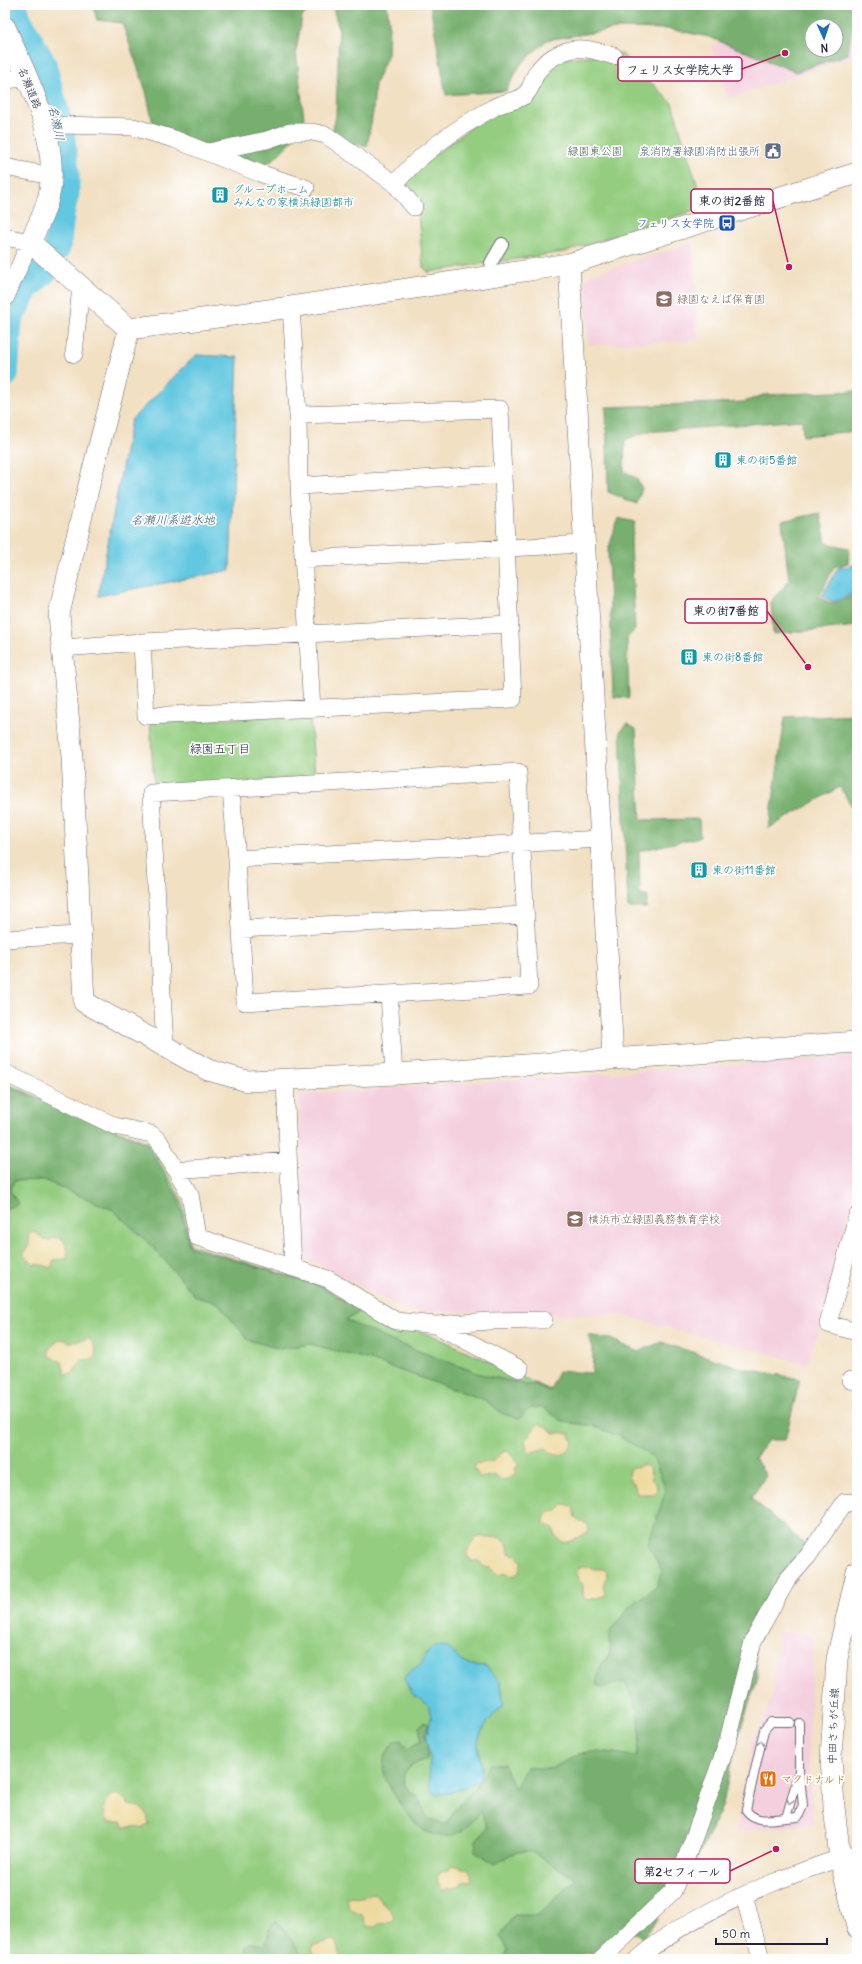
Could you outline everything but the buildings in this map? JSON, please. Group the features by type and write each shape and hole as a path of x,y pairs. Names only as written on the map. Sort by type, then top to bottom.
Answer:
{"street":[{"name":"名瀬道路","path":"5,27 26,78 55,127 50,146 51,176 47,200 30,242"},
{"path":"395,184 407,169 452,132 495,106 523,96 531,89 538,70 553,57 568,50 585,49 614,56"},
{"path":"5,80 26,78"},
{"path":"55,127 133,127 174,138 259,173 306,188"},
{"path":"208,152 267,140 290,132 312,132 326,135 395,184 414,207"},
{"path":"5,167 51,176"},
{"path":"5,237 30,242 129,329 291,307 569,264 857,173"},
{"path":"5,299 30,242"},
{"path":"491,263 502,244"},
{"path":"569,264 613,1058"},
{"path":"74,354 81,286"},
{"path":"291,307 298,415 299,486 312,709"},
{"path":"129,329 89,485 59,614 72,757 84,1002 208,1070 247,1081 394,1074 857,1042"},
{"path":"142,642 146,716 513,699 500,409 298,415"},
{"path":"299,486 503,474"},
{"path":"303,559 584,544"},
{"path":"63,648 307,633 510,624"},
{"path":"165,1047 151,793 518,772 523,844 529,986 245,1002 237,860 231,789"},
{"path":"237,860 601,839"},
{"path":"241,929 526,915"},
{"path":"5,938 80,935"},
{"path":"389,994 394,1074"},
{"path":"5,1072 115,1126 151,1134 159,1141 190,1194 197,1237 328,1280 396,1321 436,1325 488,1321 544,1320"},
{"path":"285,1080 293,1268"},
{"path":"176,1170 288,1161"},
{"path":"857,1216 828,1324 857,1332"},
{"path":"436,1325 520,1369"},
{"path":"601,1959 673,1891 727,1744 753,1641 787,1580 808,1556 845,1502 857,1503"},
{"name":"中田さちが丘線","path":"856,1579 837,1659 833,1701 831,1758 834,1807 849,1856 857,1928"},
{"path":"637,1959 680,1928 744,1895 823,1862 849,1856"},
{"path":"744,1895 761,1959"}],"lane":[{"path":"790,1722 771,1722 764,1730 746,1810 750,1817 758,1820 798,1817 803,1806 799,1772 799,1723"},
{"path":"786,1818 799,1772"}],"shaded area":[{"path":"746,5 857,5 857,55 728,99 711,46 726,41"},
{"path":"693,243 698,340 589,345 585,281 589,275"},
{"name":"横浜市立緑園義務教育学校","path":"857,1056 857,1182 819,1331 807,1364 621,1315 406,1311 305,1256 299,1095"},
{"path":"779,1631 814,1636 808,1742 809,1776 814,1824 737,1831 743,1784 749,1765 751,1743 765,1717 774,1688"}],"green space":[{"path":"93,5 312,5 302,17 296,51 304,118 293,140 272,161 253,166 153,124 146,91 122,23 97,20"},
{"path":"332,5 387,5 389,23 388,54 375,84 373,112 367,146 330,142 336,116 339,29"},
{"path":"430,5 850,5 854,16 848,54 844,55 844,18 804,18 804,58 836,58 796,72 709,37 669,29 622,28 547,40 520,65 506,91 446,95"},
{"name":"緑園東公園","path":"621,53 672,103 704,207 564,252 428,272 423,267 417,202 404,184 404,177 496,109 555,59"},
{"path":"857,391 857,431 803,436 802,420 645,432 625,440 624,471 636,478 642,488 637,504 608,492 606,407 744,402 763,395"},
{"path":"820,513 826,543 849,548 848,563 834,567 819,597 832,604 857,594 857,626 773,634 771,601 789,581 782,521"},
{"path":"618,518 635,522 631,541 635,630 627,638 629,698 613,697 608,551"},
{"path":"857,714 857,815 840,787 769,828 785,717"},
{"path":"310,715 315,777 154,787 150,722"},
{"path":"627,724 636,729 641,820 699,819 700,837 639,851 640,895 648,896 646,908 628,908 620,731"},
{"path":"5,1083 149,1143 182,1200 190,1245 323,1286 389,1330 415,1330 436,1337 645,1434 801,1556 539,1959 5,1959"},
{"path":"5,1085 146,1143 179,1200 189,1247 323,1287 361,1311 346,1320 392,1341 483,1375 528,1385 535,1384 550,1391 558,1371 592,1373 593,1352 588,1335 611,1339 638,1352 661,1342 742,1368 800,1379 785,1440 768,1440 755,1458 766,1476 751,1498 807,1546 755,1645 757,1680 733,1752 723,1805 684,1884 668,1902 644,1938 632,1931 594,1953 583,1954 579,1959 504,1959 508,1950 500,1936 514,1915 538,1915 576,1879 533,1852 517,1852 495,1864 475,1851 476,1840 487,1828 481,1811 464,1830 455,1835 440,1836 426,1832 411,1818 392,1792 384,1774 383,1766 387,1752 395,1741 401,1740 407,1749 422,1741 419,1727 424,1722 429,1724 425,1734 428,1754 427,1759 416,1763 408,1769 405,1773 404,1782 407,1788 417,1797 429,1818 447,1824 459,1803 474,1790 490,1764 504,1764 515,1789 526,1767 551,1769 580,1753 599,1751 636,1756 640,1735 639,1718 634,1701 625,1682 601,1688 596,1684 600,1667 610,1653 610,1632 629,1607 656,1587 662,1571 648,1544 666,1490 653,1457 623,1438 594,1426 563,1422 541,1406 529,1409 519,1419 503,1414 485,1400 370,1360 310,1344 280,1349 248,1340 218,1303 196,1297 153,1247 113,1210 44,1180 14,1181 10,1190 18,1204 5,1209"},
{"path":"276,1921 281,1925 305,1959 259,1959 247,1953 246,1947 252,1943 265,1945 269,1937 269,1928"}],"sand":[{"path":"32,1232 46,1240 50,1240 52,1237 63,1239 68,1250 67,1259 54,1260 51,1268 33,1264 23,1254 29,1245 29,1234"},
{"path":"89,1338 96,1351 95,1356 93,1359 82,1360 72,1374 65,1374 62,1362 49,1356 49,1349 59,1340 63,1339 71,1343"},
{"path":"538,1424 548,1427 553,1433 569,1433 573,1442 568,1451 558,1455 550,1452 546,1448 532,1452 527,1450 525,1440"},
{"path":"508,1451 519,1464 515,1473 509,1479 501,1480 494,1475 480,1478 474,1468 476,1464 493,1461 503,1452"},
{"path":"641,1465 645,1465 650,1468 652,1480 656,1484 657,1489 654,1494 637,1494 634,1483 628,1478 629,1470 632,1467 637,1468"},
{"path":"563,1505 573,1506 575,1518 578,1521 588,1524 589,1532 569,1542 558,1539 552,1527 544,1524 544,1519 548,1512 557,1511"},
{"path":"484,1536 486,1538 500,1538 507,1543 509,1553 516,1555 522,1562 518,1574 511,1576 504,1573 499,1575 490,1568 484,1567 479,1561 471,1561 466,1553 476,1537"},
{"path":"582,1566 590,1567 592,1569 603,1569 607,1572 608,1577 603,1585 605,1593 604,1596 589,1600 585,1599 583,1596 583,1585 577,1578 578,1568"},
{"path":"117,1794 121,1796 129,1805 140,1807 147,1815 149,1825 143,1828 124,1827 121,1822 109,1822 105,1818 104,1805 111,1796"},
{"path":"453,1865 469,1870 472,1877 471,1881 462,1882 460,1886 443,1890 438,1884 437,1878 441,1872 447,1871"},
{"path":"374,1893 381,1902 391,1910 394,1918 392,1922 379,1923 370,1927 366,1926 362,1915 353,1911 347,1898 351,1896 362,1897"},
{"path":"332,1940 336,1942 339,1953 344,1959 316,1959 312,1949 314,1945"}],"water":[{"name":"名瀬川系遊水地","path":"196,355 238,357 230,570 98,596 131,420"},
{"path":"857,565 857,592 833,602 822,596 838,568"},
{"path":"435,1646 450,1649 466,1663 486,1666 501,1683 504,1705 487,1723 478,1741 481,1764 479,1780 456,1791 444,1794 432,1793 429,1781 430,1756 426,1740 431,1718 429,1707 421,1699 414,1696 404,1679 408,1673 423,1661"}],"waterway":[{"name":"名瀬川","path":"14,5 18,19 43,64 61,132 66,172 66,193 62,209 57,248"},
{"name":"名瀬川","path":"5,374 9,320 26,288 44,271"}],"place":[{"name":"フェリス女学院大学","path":"785,53"},
{"name":"泉消防署緑園消防出張所","path":"773,151"},
{"name":"グループホーム みんなの家横浜緑園都市","path":"220,195"},
{"name":"フェリス女学院","path":"727,223"},
{"name":"東の街2番館","path":"789,267"},
{"name":"緑園なえば保育園","path":"664,299"},
{"name":"東の街5番館","path":"723,460"},
{"name":"東の街8番館","path":"689,657"},
{"name":"東の街7番館","path":"808,667"},
{"name":"東の街11番館","path":"699,870"},
{"name":"横浜市立緑園義務教育学校","path":"575,1219"},
{"name":"マクドナルド","path":"768,1779"},
{"name":"第2セフィール","path":"776,1849"}],"district":[{"name":"緑園五丁目","path":"220,748"}]}
